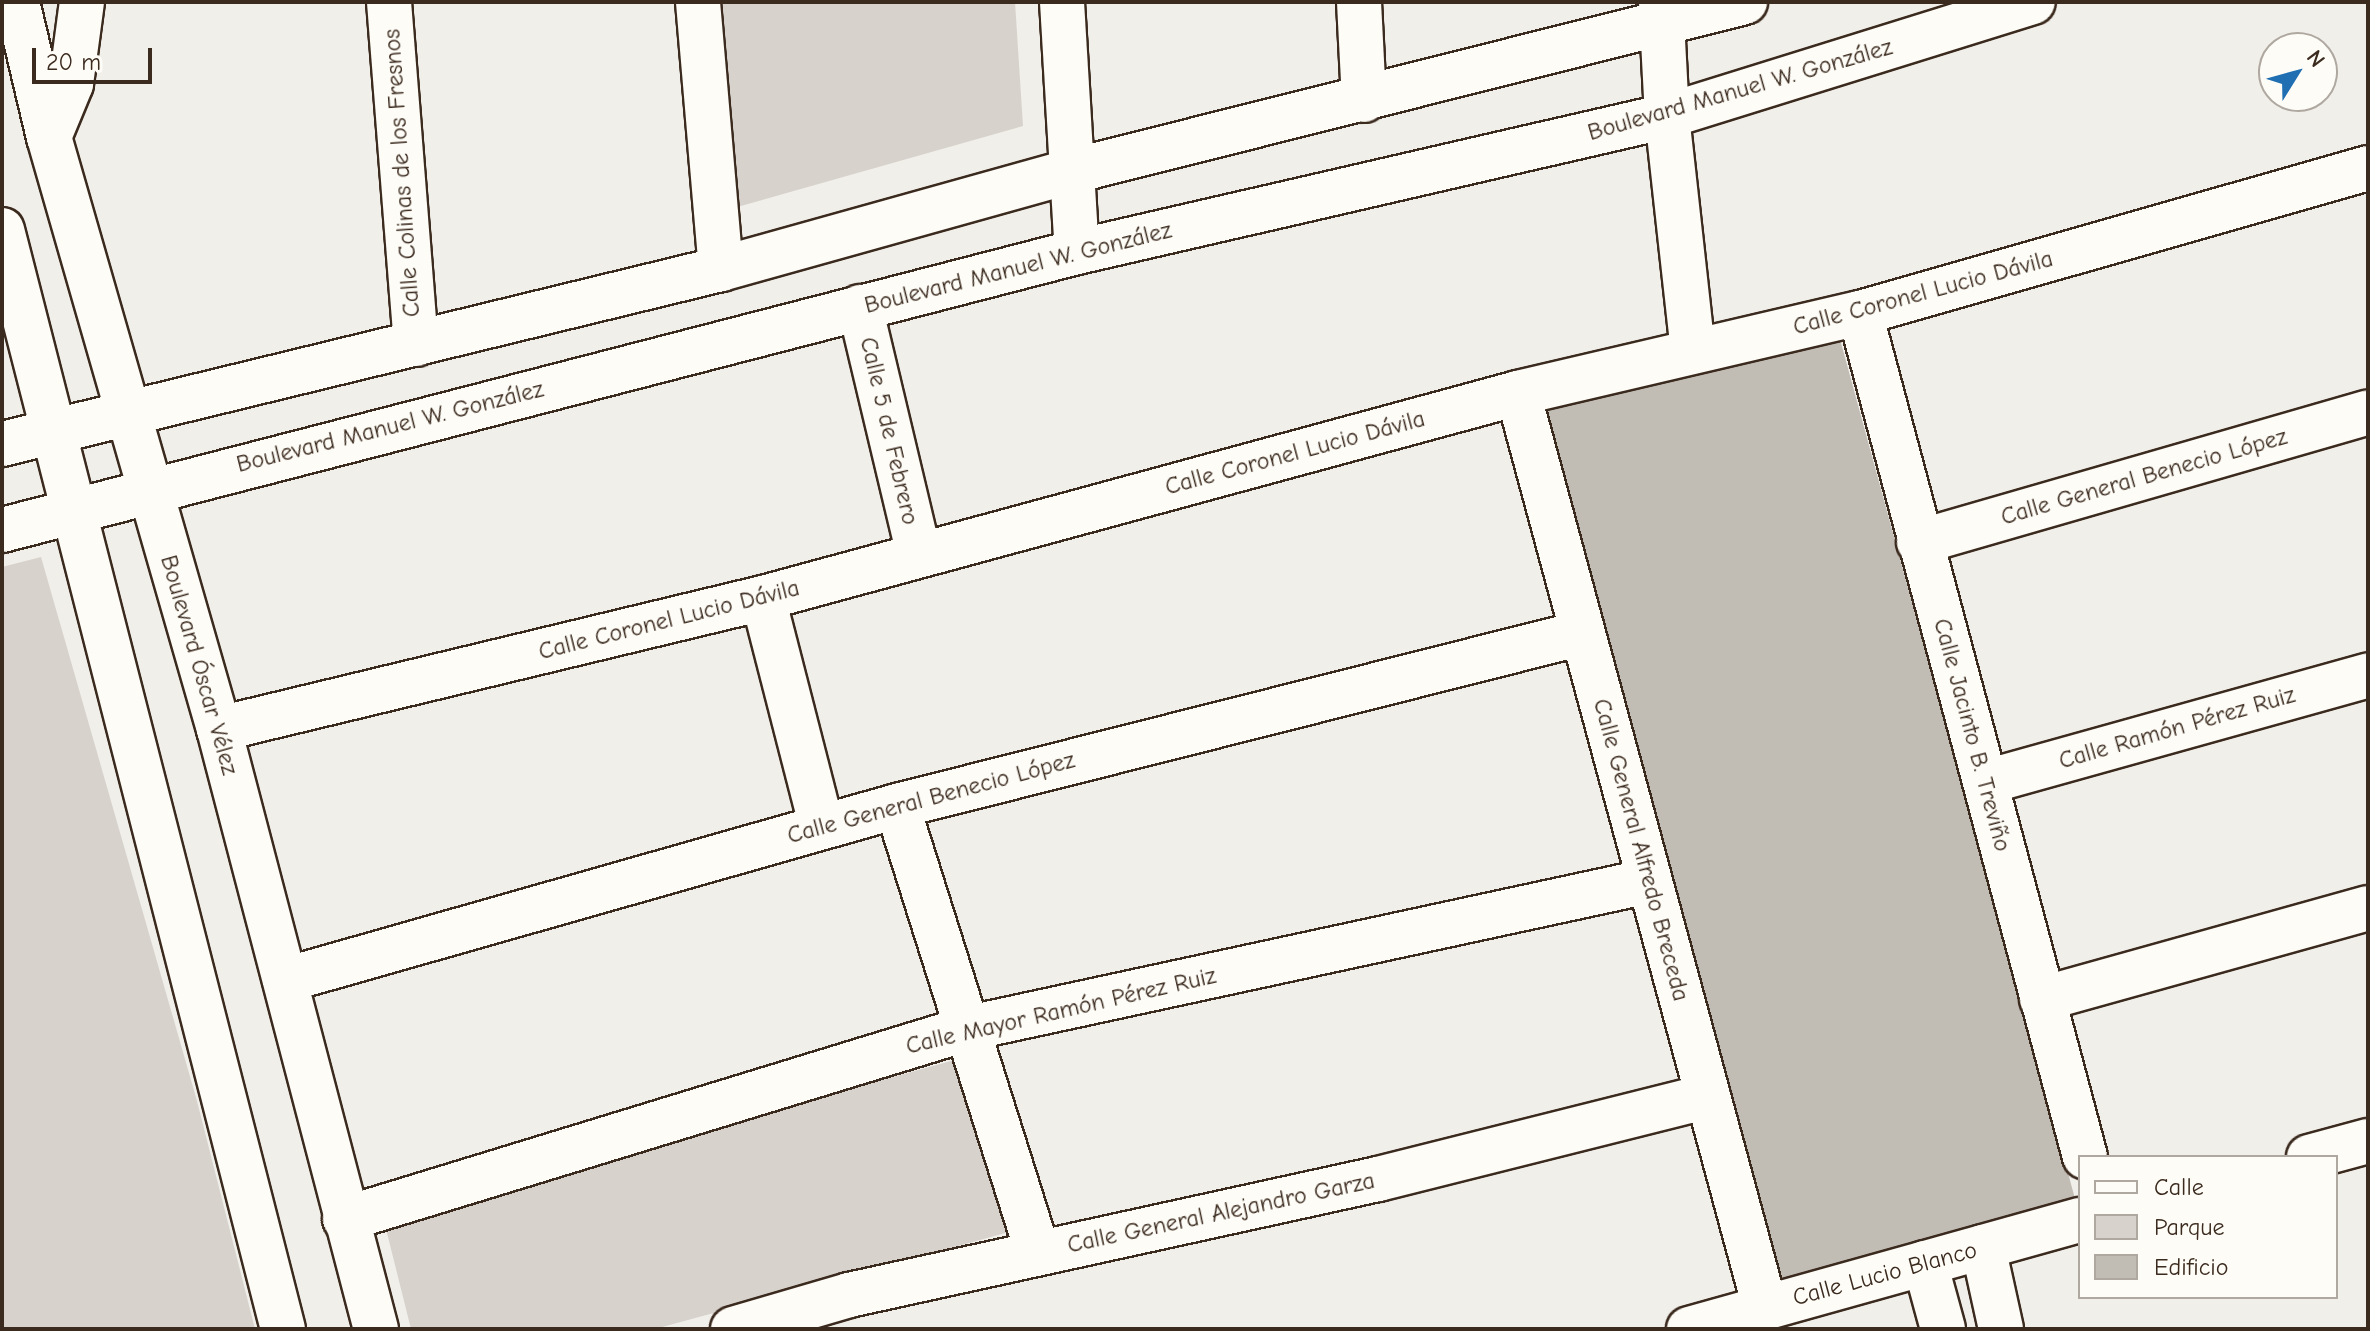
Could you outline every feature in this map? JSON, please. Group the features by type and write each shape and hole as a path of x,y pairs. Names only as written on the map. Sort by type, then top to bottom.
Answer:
{"street":[{"name":"Boulevard Óscar Vélez","path":"17,2 49,137 219,729 285,980 370,1328"},
{"path":"49,137 71,84 82,2"},
{"name":"Calle Colinas de los Fresnos","path":"389,2 416,344"},
{"path":"698,2 721,269"},
{"path":"1062,2 1077,252"},
{"path":"1359,2 1364,100"},
{"path":"2,444 721,269 1073,171 1364,100 1662,14 1745,2"},
{"name":"Boulevard Manuel W. González","path":"2,530 148,489 1077,252 1667,116 2033,2"},
{"path":"1662,14 1667,116 1693,350"},
{"name":"Calle Coronel Lucio Dávila","path":"219,729 763,598 1518,393 1860,313 2368,168"},
{"path":"2,230 283,1329"},
{"name":"Calle 5 de Febrero","path":"860,307 919,555"},
{"name":"Calle Jacinto B. Treviño","path":"1860,313 2084,1155"},
{"name":"Calle General Alfredo Breceda","path":"1518,393 1765,1307"},
{"name":"Calle General Benecio López","path":"1919,542 2368,412"},
{"path":"763,598 822,827"},
{"name":"Calle General Benecio López","path":"285,980 897,806 1582,633"},
{"name":"Calle Ramón Pérez Ruiz","path":"1986,782 2368,675"},
{"path":"897,806 1038,1253"},
{"name":"Calle Mayor Ramón Pérez Ruiz","path":"345,1219 969,1028 1649,881"},
{"path":"2042,999 2368,908"},
{"name":"Calle General Alejandro Garza","path":"733,1329 849,1295 1378,1179 1708,1096"},
{"path":"2316,1155 2368,1141"},
{"name":"Calle Lucio Blanco","path":"1689,1329 2078,1221"},
{"path":"1983,1247 2001,1329"},
{"path":"1925,1263 1943,1329"}],"green space":[{"path":"708,2 1015,2 1023,126 723,211"},
{"path":"41,557 197,1101 255,1329 2,1329 2,567"},
{"path":"962,1058 1009,1232 655,1329 411,1329 383,1217"}],"building":[{"path":"1838,332 2077,1206 1782,1288 1544,403"}]}
